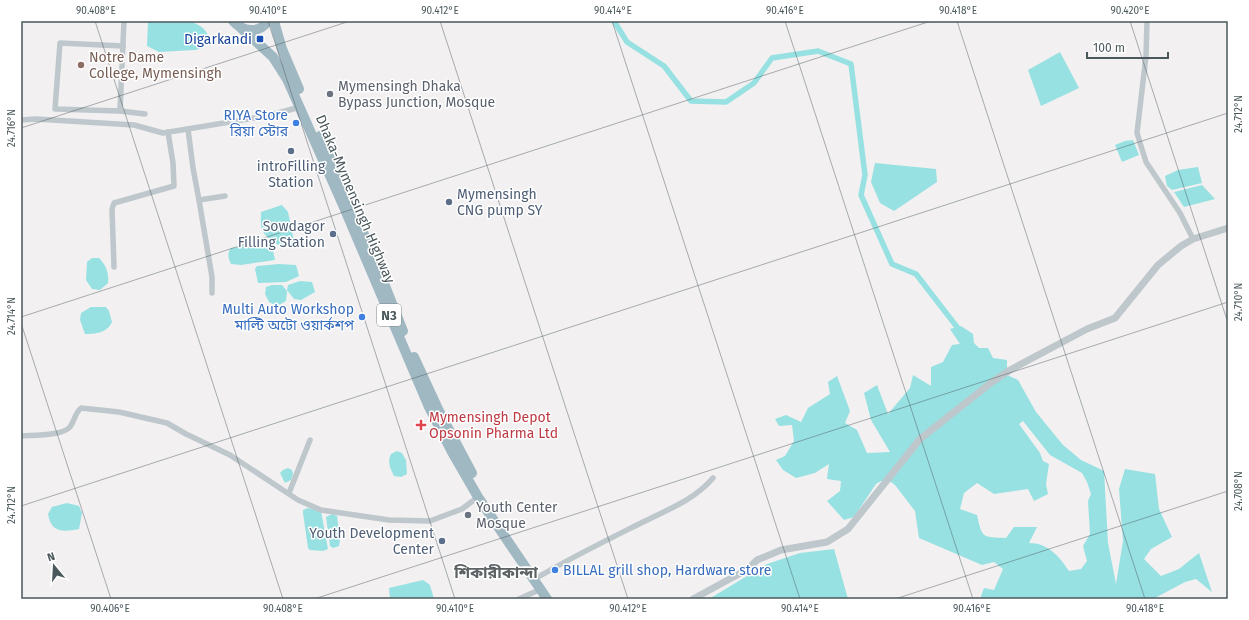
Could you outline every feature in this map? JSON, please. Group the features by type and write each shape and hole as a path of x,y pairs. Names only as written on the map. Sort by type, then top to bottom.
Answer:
{"highway":[{"name":"N3","path":"235,24 254,30 261,28 268,21"},
{"name":"Dhaka-Mymensingh Highway","path":"274,21 282,49 294,78 367,241 407,340 439,411 474,476 555,599"},
{"name":"Dhaka-Mymensingh Highway","path":"235,24 273,57 287,79 429,407 452,452 478,497 548,599"}],"street":[{"path":"120,111 124,21"},
{"path":"1147,21 1146,56 1137,134 1146,162 1180,213 1193,239"},
{"path":"123,46 60,43 55,109 120,111 145,114"},
{"path":"21,120 36,119 134,125 163,133 267,116 300,107"},
{"path":"188,129 193,168 212,277 212,293"},
{"path":"114,267 112,209 114,203 174,186 173,159 168,132"},
{"path":"199,200 225,196"},
{"path":"693,599 748,568 757,560 781,550 827,542 848,529 920,439 992,382 1010,370 1087,329 1115,318 1158,265 1181,246 1193,239 1228,228"},
{"path":"21,436 64,432 72,425 76,412 81,408 119,412 168,423 186,434 230,455 289,494 321,510 388,520 430,521 462,509 478,497"},
{"path":"289,494 310,440"},
{"path":"540,576 594,546 685,502 702,490 713,478"},
{"path":"520,599 541,590"}],"water":[{"path":"175,20 194,23 202,27 207,33 209,42 203,48 195,50 159,52 147,46 148,21"},
{"path":"1060,52 1079,88 1041,106 1028,70"},
{"path":"1133,140 1139,155 1122,162 1115,145"},
{"path":"875,163 936,169 937,182 894,211 880,203 871,182"},
{"path":"1198,167 1202,183 1172,190 1167,186 1165,176 1178,170"},
{"path":"1202,185 1215,199 1184,207 1174,192"},
{"path":"282,205 288,212 294,241 288,245 280,246 264,233 261,225 261,212"},
{"path":"267,244 272,246 275,260 241,265 231,264 229,260 228,256 231,248"},
{"path":"92,258 99,258 104,263 107,273 108,283 100,290 92,289 86,280 87,262"},
{"path":"279,264 296,265 299,276 286,282 258,283 255,269 257,266"},
{"path":"300,281 312,282 315,292 301,300 294,299 287,290 288,285"},
{"path":"272,285 282,285 287,291 286,301 277,306 269,302 265,294 266,287"},
{"path":"91,307 106,307 109,311 112,322 104,331 85,334 80,320 81,313"},
{"path":"961,326 973,334 974,343 979,348 988,348 993,358 1007,360 1007,375 1018,380 1036,412 1063,445 1081,460 1104,471 1108,543 1116,584 1123,541 1119,489 1125,469 1155,474 1159,509 1172,537 1151,549 1144,559 1161,576 1179,569 1199,553 1212,592 1196,579 1185,582 1153,599 980,599 984,588 994,590 1003,569 994,562 982,565 919,538 915,511 895,485 888,480 881,481 876,484 854,517 844,520 827,501 840,491 841,481 827,479 829,464 815,473 796,478 783,470 776,460 785,456 794,441 792,425 779,426 775,419 786,415 801,422 808,408 830,394 828,382 837,376 850,411 845,423 857,430 867,453 890,452 871,420 864,393 877,385 888,414 910,388 913,375 931,386 931,367 943,362 952,345 960,344 950,329","holes":["1023,421 1050,455 1082,473 1091,494 1088,501 1090,534 1083,546 1087,561 1081,569 1069,571 1052,551 1042,545 1029,543 1037,527 1014,527 1006,538 988,537 982,533 977,515 960,509 964,493 977,483 994,494 1028,489 1034,501 1048,494 1046,484 1049,464 1043,461 1040,453 1019,424"]},
{"path":"397,451 402,453 406,460 407,474 401,477 394,476 389,460 391,454"},
{"path":"288,468 292,470 293,474 291,480 285,483 280,473"},
{"path":"67,503 79,506 82,513 79,529 63,531 52,525 48,514 52,507"},
{"path":"308,508 321,511 328,549 323,551 310,550 308,548 303,510"},
{"path":"332,514 337,516 340,540 339,546 333,548 330,546 326,517"},
{"path":"834,549 848,599 709,599 767,564 800,553"},
{"path":"423,580 430,585 434,599 390,599 389,588"}],"waterway":[{"path":"614,21 627,42 664,66 691,101 726,102 754,83 772,58 818,51 851,64 865,175 861,195 892,264 916,274 957,327"}],"place":[{"name":"Digarkandi","path":"260,39"},
{"name":"Notre Dame College, Mymensingh","path":"81,65"},
{"name":"Mymensingh Dhaka Bypass Junction, Mosque","path":"330,94"},
{"name":"RIYA Store রিয়া স্টোর","path":"296,123"},
{"name":"introFilling Station","path":"291,151"},
{"name":"Mymensingh CNG pump SY","path":"449,202"},
{"name":"Sowdagor Filling Station","path":"333,234"},
{"name":"Multi Auto Workshop মাল্টি অটো ওয়ার্কশপ","path":"362,317"},
{"name":"Mymensingh Depot Opsonin Pharma Ltd","path":"421,425"},
{"name":"Youth Center Mosque","path":"468,515"},
{"name":"Youth Development Center","path":"442,541"},
{"name":"BILLAL grill shop, Hardware store","path":"555,570"}],"district":[{"name":"শিকারীকান্দা","path":"496,572"}]}
